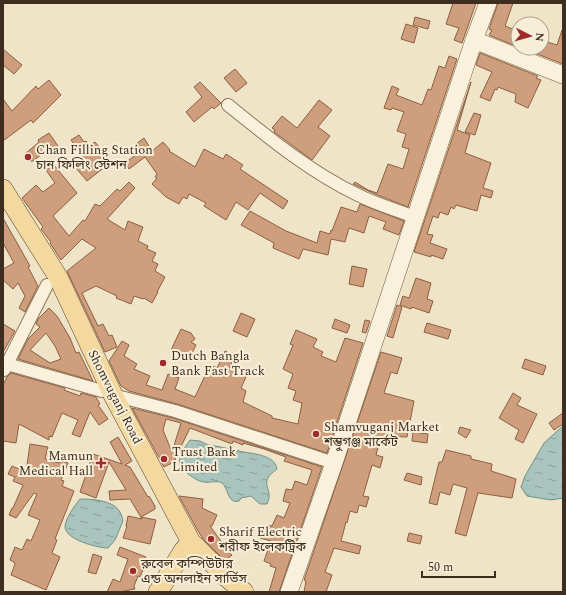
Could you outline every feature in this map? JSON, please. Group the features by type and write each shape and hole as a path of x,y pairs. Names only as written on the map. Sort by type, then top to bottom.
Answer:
{"main road":[{"name":"Shomvuganj Road","path":"3,189 58,277 108,393"},
{"name":"Shomvuganj Road","path":"3,210 22,239 108,393 187,546 217,585 227,592"},
{"name":"Shomvuganj Road","path":"187,546 244,592"},
{"path":"158,592 187,546"}],"street":[{"path":"289,592 334,463 474,40 488,3"},
{"path":"474,40 563,75"},
{"path":"228,105 274,142 310,167 358,195 415,217"},
{"path":"47,285 5,368 175,411 334,463"}],"water":[{"path":"563,426 563,498 551,500 527,496 521,487 525,476 544,443"},
{"path":"190,440 262,456 272,460 277,469 271,474 267,482 269,499 267,504 260,504 251,496 241,498 239,501 232,500 222,483 202,482 188,474 179,462 182,452"},
{"path":"80,499 96,500 108,503 117,508 121,513 123,521 115,540 108,548 97,547 83,542 71,536 67,532 65,524 68,516"}],"building":[{"path":"453,3 476,3 462,43 454,40 459,28 446,24"},
{"path":"498,3 513,3 505,26 510,28 510,44 489,35 492,30 489,29"},
{"path":"415,17 430,21 428,29 413,25"},
{"path":"406,24 418,28 414,43 401,39"},
{"path":"562,30 563,64 542,56 550,56 550,43 557,45"},
{"path":"3,49 22,65 14,74 3,65"},
{"path":"480,53 538,76 536,78 541,80 528,108 515,102 516,94 498,87 497,90 495,89 490,101 480,97 492,72 476,65"},
{"path":"449,56 457,59 408,207 353,184 355,182 368,190 377,193 388,164 403,169 409,149 402,147 406,134 397,131 404,112 392,108 391,110 384,108 392,86 399,89 396,95 422,105 428,89 431,90 439,66 445,68"},
{"path":"235,69 247,83 236,92 224,78"},
{"path":"49,80 61,95 33,123 31,120 3,141 3,99 12,111 36,86 38,89"},
{"path":"200,82 221,103 214,109 212,107 194,122 186,112 202,97 194,87"},
{"path":"471,82 457,130 470,135 465,153 491,163 483,188 493,191 491,198 481,195 477,211 456,205 454,209 451,207 448,215 440,212 438,218 433,216 427,234 433,235 430,243 447,249 443,259 431,255 431,257 414,252"},
{"path":"319,100 332,110 318,127 330,136 312,160 274,132 275,130 272,128 282,116 297,128"},
{"path":"474,113 481,115 475,135 465,132"},
{"path":"49,133 58,146 47,154 46,151 33,161 30,161 25,154 39,142 38,140"},
{"path":"79,135 84,142 86,141 90,146 95,142 111,162 87,181 70,161 80,153 71,140"},
{"path":"144,138 152,151 163,142 170,150 169,151 195,167 204,149 223,159 226,154 243,165 240,169 288,201 283,209 260,193 248,210 236,202 226,220 204,206 206,203 189,194 187,199 183,197 179,204 166,197 152,184 157,178 155,177 157,174 145,157 129,169 125,163 141,151 136,144"},
{"path":"54,165 77,193 53,216 69,236 83,220 85,221 95,204 100,206 117,189 120,191 129,182 135,188 107,219 125,230 128,221 143,227 138,241 148,246 147,249 156,253 152,261 158,264 155,271 165,277 152,303 144,298 134,296 131,304 116,298 117,296 96,286 82,293 98,326 103,324 109,336 112,335 117,347 105,352 67,271 96,248 82,239 61,260 50,243 51,242 41,229 43,227 22,198 36,185 43,192 55,183 46,170"},
{"path":"360,204 404,221 399,235 383,229 386,222 369,216 364,233 349,228 345,242 331,239 328,255 303,249 299,259 273,248 274,243 241,225 250,211 286,231 317,243 320,231 330,234 331,230 332,231 341,207 357,212"},
{"path":"3,218 30,266 28,267 38,286 25,312 19,308 25,296 18,283 13,289 3,280 3,269 14,263 3,243"},
{"path":"352,266 367,269 363,287 349,284"},
{"path":"416,278 431,283 427,299 433,301 429,313 412,307 411,309 400,305 403,296 409,298"},
{"path":"397,305 402,307 393,338 387,336"},
{"path":"49,308 57,316 70,338 76,353 79,352 93,381 18,359 28,339 40,327 36,324 38,319","holes":["46,333 55,346 61,359 50,363 30,350"]},
{"path":"241,313 255,319 247,337 233,331"},
{"path":"335,319 350,325 347,333 332,328"},
{"path":"365,320 370,321 366,333 362,332"},
{"path":"427,323 451,330 448,339 424,332"},
{"path":"3,324 15,331 3,352"},
{"path":"181,329 191,333 195,339 191,342 196,345 189,359 171,350"},
{"path":"296,330 317,339 313,347 323,352 321,356 336,362 345,338 363,343 327,453 177,404 129,391 121,386 109,361 122,341 129,345 124,356 137,364 134,369 150,376 146,385 162,390 168,374 179,378 175,389 195,397 210,365 217,368 225,351 235,356 229,369 246,377 241,388 246,391 243,402 272,416 272,418 298,424 302,403 293,400 296,391 288,388 293,374 283,369 293,345 290,344"},
{"path":"381,352 402,358 397,374 391,372 384,393 414,401 407,437 381,437 376,455 383,457 380,468 372,465 363,496 369,497 366,507 359,505 357,513 350,511 341,541 361,546 359,554 334,548 325,572 332,575 326,592 304,592 306,581 304,580"},
{"path":"525,359 546,366 543,375 522,368"},
{"path":"11,373 65,388 64,390 80,396 81,393 96,397 100,404 98,405 108,419 99,425 90,412 80,437 72,434 78,420 62,413 52,437 49,436 49,440 19,424 16,443 3,441 3,385"},
{"path":"513,393 521,398 517,405 537,414 523,443 515,439 519,430 499,418"},
{"path":"132,408 173,418 322,467 279,592 269,592 276,568 270,566 271,564 264,561 271,541 260,538 262,530 265,531 267,525 272,526 277,515 284,518 290,503 283,501 286,489 292,490 295,481 307,485 312,470 284,461 286,457 264,449 243,443 243,445 233,441 232,444 190,428 175,459 176,461 164,467","holes":["166,419 181,423 172,452 163,430"]},
{"path":"563,413 563,424 554,430 549,423"},
{"path":"460,427 471,430 466,438 458,433"},
{"path":"413,432 428,434 427,443 412,441"},
{"path":"118,437 132,461 125,465 130,467 155,506 155,509 141,517 156,520 150,544 123,538 127,526 128,516 142,519 130,499 110,500 109,491 126,490 109,462 96,498 80,492 93,454 122,464 110,442"},
{"path":"30,444 48,447 45,459 59,463 60,460 68,463 61,480 64,481 62,486 74,491 55,539 57,540 52,553 60,557 46,590 11,575 15,564 10,560 15,547 22,550 27,539 31,541 40,520 28,515 37,494 34,493 16,518 9,515 23,485 13,481 15,477 8,474 12,466 26,472"},
{"path":"446,450 471,456 471,459 492,464 491,471 516,479 512,498 478,493 466,536 455,533 467,488 453,484 450,495 440,492 437,505 429,503 439,462 442,462"},
{"path":"407,473 422,477 421,485 404,480"},
{"path":"179,496 203,499 202,508 217,515 212,526 210,526 226,548 223,547 232,555 225,561 203,539"},
{"path":"409,533 422,536 420,544 407,541"},
{"path":"120,547 146,557 142,566 144,567 140,577 138,576 134,586 135,589 119,592 107,592 113,579 120,582 128,559 117,555"},
{"path":"93,554 102,557 96,574 88,572"}],"place":[{"name":"Chan Filling Station চান ফিলিং স্টেশন","path":"28,157"},
{"name":"Dutch Bangla Bank Fast Track","path":"163,363"},
{"name":"Shamvuganj Market শম্ভুগঞ্জ মার্কেট","path":"316,434"},
{"name":"Trust Bank Limited","path":"164,459"},
{"name":"Mamun Medical Hall","path":"101,463"},
{"name":"Sharif Electric শরীফ ইলেকট্রিক","path":"211,539"},
{"name":"রুবেল কম্পিউটার এন্ড অনলাইন সার্ভিস","path":"133,571"}]}
